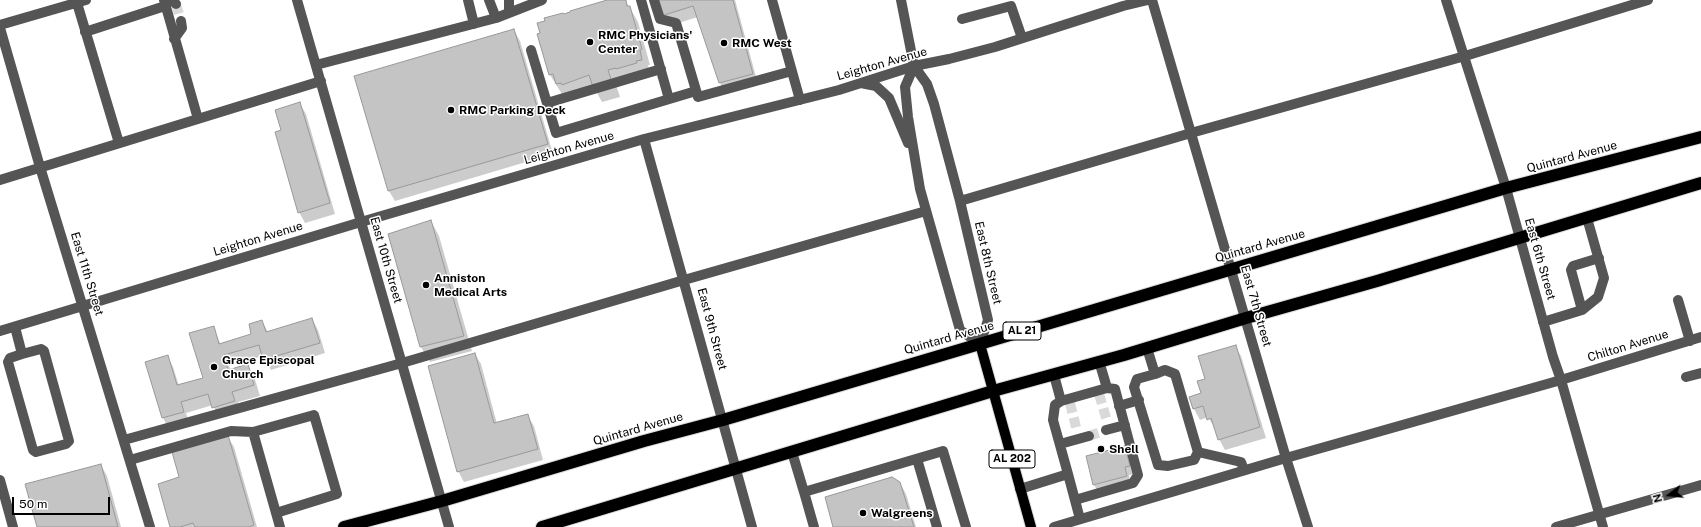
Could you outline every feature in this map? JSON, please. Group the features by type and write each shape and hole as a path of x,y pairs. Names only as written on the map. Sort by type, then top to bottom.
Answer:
{"highway":[{"name":"Quintard Avenue","path":"344,527 442,501 644,441 723,420 1231,268 1506,188 1701,137"},
{"path":"542,527 993,391 1377,282 1701,183"}],"main road":[{"name":"AL 202","path":"980,344 1031,527"}],"street":[{"name":"East 10th Street","path":"297,0 449,527"},
{"path":"468,0 474,24"},
{"path":"489,0 496,18"},
{"path":"509,0 509,13"},
{"path":"316,65 496,18 542,0"},
{"path":"641,0 669,99"},
{"path":"654,0 660,19 676,23 698,97 792,71"},
{"path":"772,0 800,100"},
{"name":"East 8th Street","path":"901,0 914,66 927,84 934,104 960,202 988,320 980,344"},
{"name":"Leighton Avenue","path":"0,331 361,222 644,139 800,100 914,66 949,59 1022,38 1123,3 1148,0"},
{"name":"East 7th Street","path":"1152,0 1286,458 1308,527"},
{"name":"East 6th Street","path":"1446,0 1506,188 1553,357 1562,380 1603,527"},
{"path":"960,202 1191,133 1465,56 1648,0"},
{"path":"0,26 82,1 86,32 118,143"},
{"path":"86,32 169,3 174,39 198,119"},
{"path":"962,19 1012,6 1022,38"},
{"path":"174,39 182,28 181,21"},
{"name":"East 11th Street","path":"0,26 40,167 150,527"},
{"path":"531,50 556,133 696,91"},
{"path":"914,66 905,87 908,117 920,189 960,330 980,344"},
{"path":"547,103 661,69"},
{"path":"0,180 321,81"},
{"path":"859,83 876,86 889,98 915,162"},
{"name":"East 9th Street","path":"644,139 752,527"},
{"path":"124,440 402,363 926,211"},
{"path":"1544,322 1582,310 1598,297 1604,278 1587,218"},
{"path":"1582,310 1571,270 1573,266 1599,258"},
{"path":"1678,300 1690,341"},
{"path":"15,326 22,354"},
{"name":"Chilton Avenue","path":"1054,527 1244,470 1562,380 1701,338"},
{"path":"1146,348 1155,374"},
{"path":"41,349 44,351 69,441 66,444 36,452 33,450 8,362 10,358 22,354 41,349"},
{"path":"1099,361 1102,391"},
{"path":"1165,370 1175,374 1198,452 1194,460 1168,466 1158,465 1134,387 1137,379 1155,374 1165,370"},
{"path":"1686,377 1701,373"},
{"path":"1054,374 1066,401"},
{"path":"1075,500 1133,483 1138,475 1115,389 1102,391 1055,405 1053,420 1080,519"},
{"path":"1119,406 1139,400"},
{"path":"130,460 231,431 253,432 314,415 337,494 276,513"},
{"path":"1108,427 1125,425"},
{"path":"253,432 280,527"},
{"path":"1060,444 1082,435"},
{"path":"804,492 943,451 966,527"},
{"path":"792,452 814,527"},
{"path":"1198,452 1241,462 1244,470"},
{"path":"917,459 937,527"},
{"path":"1020,489 1068,474"},
{"path":"0,480 13,527"},
{"path":"1556,527 1701,485"}],"building":[{"name":"RMC Physicians' Center","path":"607,0 626,0 627,6 630,6 642,49 640,50 642,60 636,61 637,63 608,70 612,82 593,87 589,75 562,85 561,83 556,84 553,74 549,75 537,34 540,33 537,23 545,21 544,18 564,14"},
{"name":"RMC West","path":"657,0 733,0 753,74 719,83 693,6 661,16"},
{"name":"RMC Parking Deck","path":"514,29 548,144 388,191 354,76"},
{"path":"300,102 330,203 298,213 275,132 281,130 275,110"},
{"name":"Anniston Medical Arts","path":"431,220 464,336 420,347 388,234"},
{"name":"Grace Episcopal Church","path":"312,318 320,343 263,360 259,345 224,355 228,370 248,364 254,385 232,392 235,401 212,408 208,394 181,402 184,412 162,418 145,362 168,355 177,385 203,378 189,333 214,326 219,344 251,334 249,324 262,320 266,332"},
{"path":"1236,345 1260,427 1218,440 1211,418 1207,420 1203,406 1193,409 1189,397 1201,393 1197,381 1205,379 1198,356"},
{"path":"475,353 494,423 528,414 538,449 457,472 428,366"},
{"path":"228,435 254,525 249,527 195,527 193,523 180,527 170,527 158,484 179,477 172,452"},
{"path":"1125,446 1130,466 1125,467 1127,476 1093,485 1086,456"},
{"path":"101,464 118,527 37,527 25,484"},
{"name":"Walgreens","path":"892,477 900,482 914,527 833,527 825,497"}],"tunnel":[{"path":"176,4 181,21"},
{"path":"1099,394 1107,421"},
{"path":"1070,403 1077,431"},
{"path":"1089,436 1106,430"}],"place":[{"name":"RMC Physicians' Center","path":"590,42"},
{"name":"RMC West","path":"724,43"},
{"name":"RMC Parking Deck","path":"451,110"},
{"name":"Anniston Medical Arts","path":"426,285"},
{"name":"Grace Episcopal Church","path":"214,367"},
{"name":"Shell","path":"1101,449"},
{"name":"Walgreens","path":"863,513"}]}
